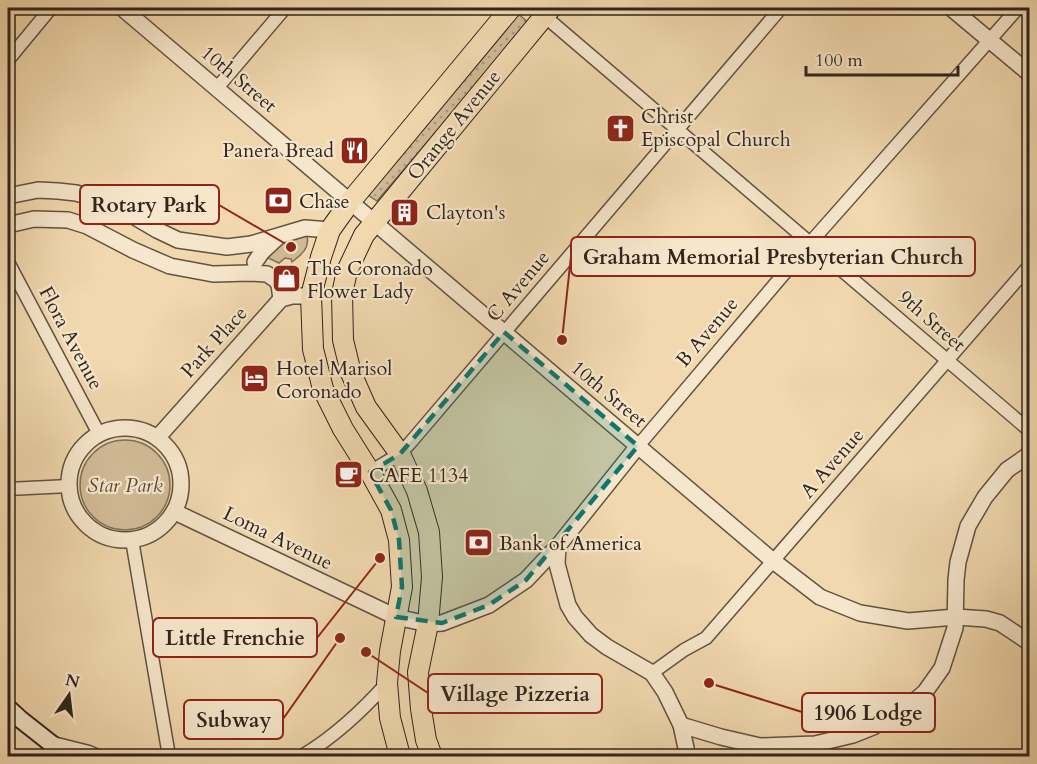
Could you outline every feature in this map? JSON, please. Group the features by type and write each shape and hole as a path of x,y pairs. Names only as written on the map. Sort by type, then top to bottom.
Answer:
{"highway":[{"name":"Orange Avenue","path":"400,756 390,718 387,683 390,651 402,587 399,540 391,510 343,429 323,388 313,349 311,296 330,230 350,202 512,8"},
{"name":"Orange Avenue","path":"432,756 426,740 418,672 428,624 432,578 429,532 417,491 400,454 366,407 351,373 343,340 342,294 347,271 364,235 543,10"}],"main road":[{"path":"8,708 67,756"}],"street":[{"path":"8,60 51,8"},
{"name":"10th Street","path":"122,8 638,447 772,560 820,597 860,613 908,621 956,616 986,619 1000,623 1029,643"},
{"path":"217,88 285,8"},
{"name":"C Avenue","path":"370,472 400,454 781,8"},
{"path":"951,8 1029,74"},
{"name":"B Avenue","path":"396,617 428,624 442,623 489,605 526,580 558,546 810,243 1018,8"},
{"name":"9th Street","path":"543,10 677,129 1029,430"},
{"path":"8,196 38,190 76,193 116,206 178,240 227,247 251,244 305,228 330,230"},
{"path":"8,225 34,219 68,220 87,226 170,266 213,274 253,268 276,280 279,285 280,299 292,296 311,296"},
{"path":"253,268 262,252 278,237"},
{"path":"251,244 253,268"},
{"name":"Flora Avenue","path":"8,262 99,434"},
{"name":"A Avenue","path":"652,673 684,650 706,638 1029,265"},
{"name":"Park Place","path":"158,437 280,299"},
{"path":"129,427 144,430 158,437 176,458 181,471 180,499 175,512 167,523 145,537 118,540 94,531 76,511 71,499 70,470 76,455 86,443 99,434 114,429 129,427"},
{"path":"681,725 760,746 815,744 873,728 905,709 924,692 942,668 955,628 958,562 968,526 985,497 1007,470 1029,454"},
{"path":"8,489 69,486"},
{"name":"Loma Avenue","path":"175,512 396,617"},
{"path":"132,540 169,756"},
{"path":"558,546 557,564 568,605 575,617 591,635 652,673 665,692 681,725 686,756"},
{"path":"302,756 313,750 352,718 387,683"},
{"path":"47,742 98,756"}],"highlighted area":[{"path":"504,332 638,446 526,580 489,605 442,623 396,617 402,587 399,540 391,510 370,472 400,454"}],"green space":[{"path":"517,13 529,23 377,201 368,195 402,155 414,133"},
{"path":"307,236 306,248 292,262 291,259 285,258 279,263 266,257 280,244"},
{"name":"Star Park","path":"125,440 142,444 157,453 166,468 170,485 166,502 157,517 142,526 125,530 108,526 93,517 84,502 80,485 84,468 93,453 108,444"}],"place":[{"name":"Christ Episcopal Church","path":"620,128"},
{"name":"Panera Bread","path":"355,150"},
{"name":"Chase","path":"278,201"},
{"name":"Clayton's","path":"405,212"},
{"name":"Rotary Park","path":"291,247"},
{"name":"The Coronado Flower Lady","path":"286,279"},
{"name":"Graham Memorial Presbyterian Church","path":"562,340"},
{"name":"Hotel Marisol Coronado","path":"255,379"},
{"name":"CAFE 1134","path":"348,475"},
{"name":"Bank of America","path":"478,543"},
{"name":"Little Frenchie","path":"380,558"},
{"name":"Subway","path":"340,638"},
{"name":"Village Pizzeria","path":"366,652"},
{"name":"1906 Lodge","path":"709,683"}]}
